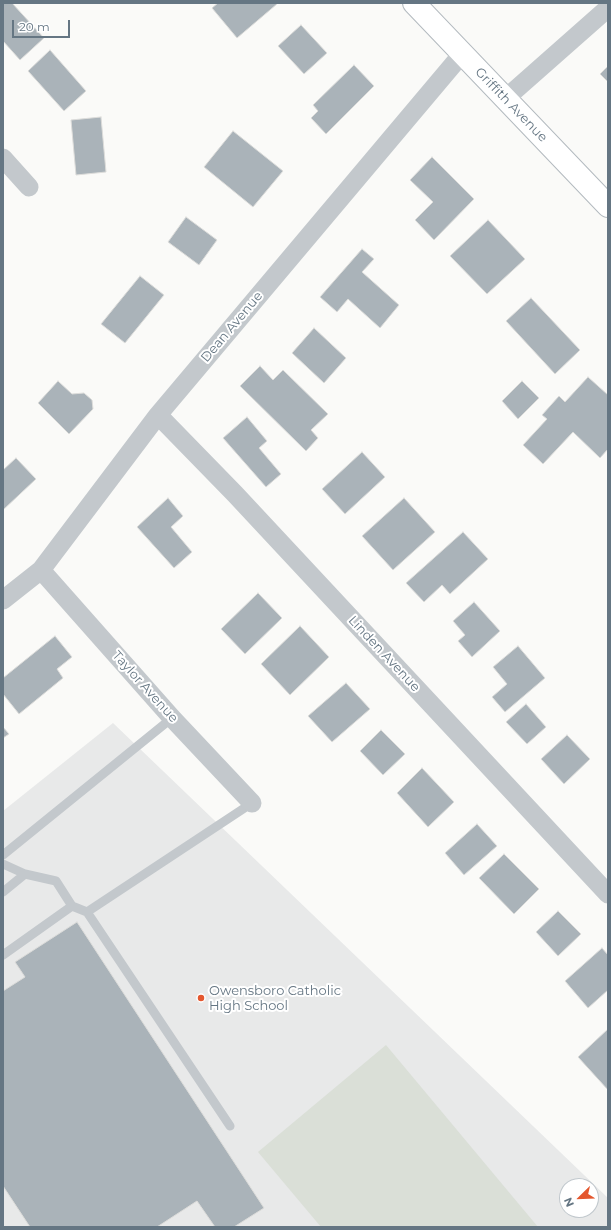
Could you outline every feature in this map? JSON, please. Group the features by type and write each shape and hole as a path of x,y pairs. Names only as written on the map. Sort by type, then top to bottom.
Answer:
{"street":[{"name":"Griffith Avenue","path":"414,3 608,206"},
{"path":"505,99 608,8"},
{"name":"Dean Avenue","path":"3,600 40,570 158,415 462,54"},
{"path":"3,158 29,187"},
{"name":"Linden Avenue","path":"158,415 235,494 608,894"},
{"name":"Taylor Avenue","path":"40,570 172,718 252,803"}],"lane":[{"path":"3,855 172,718"},
{"path":"87,912 252,803"},
{"path":"3,864 25,874 56,881 72,906 87,912 230,1126"},
{"path":"3,892 25,874"},
{"path":"3,955 72,906"}],"shaded area":[{"name":"Owensboro Catholic High School","path":"113,723 587,1178 559,1178 559,1218 599,1218 599,1189 608,1198 608,1227 3,1227 3,811"},
{"path":"386,1045 538,1227 321,1227 258,1152"}],"building":[{"path":"3,3 12,3 44,38 20,60 3,41"},
{"path":"218,3 277,4 237,38 212,8"},
{"path":"301,25 327,53 304,74 278,46"},
{"path":"50,50 86,91 64,111 28,71"},
{"path":"354,65 374,86 326,134 311,118 318,111 313,105"},
{"path":"608,66 608,82 600,74"},
{"path":"101,117 106,172 76,175 71,120"},
{"path":"233,131 283,171 253,207 204,167"},
{"path":"432,157 474,199 434,240 415,220 433,202 410,180"},
{"path":"186,217 217,240 199,265 168,242"},
{"path":"488,220 525,259 487,294 450,256"},
{"path":"362,249 374,259 362,272 399,305 380,328 348,299 337,312 320,297"},
{"path":"140,276 164,295 125,343 101,324"},
{"path":"531,298 580,350 555,374 506,321"},
{"path":"314,328 346,358 324,383 292,353"},
{"path":"260,366 273,380 283,370 328,414 311,430 318,438 306,451 240,386"},
{"path":"588,377 608,395 608,449 600,458 573,432 543,464 523,445 547,419 542,415 559,396 565,402"},
{"path":"58,381 72,394 84,393 92,400 93,409 69,434 38,403"},
{"path":"522,381 539,398 518,419 502,401"},
{"path":"247,417 267,441 259,448 281,474 266,487 223,438"},
{"path":"362,452 385,477 345,514 322,489"},
{"path":"16,458 36,479 3,510 3,470"},
{"path":"168,498 183,516 171,527 192,552 174,568 137,527"},
{"path":"404,498 435,532 393,570 362,536"},
{"path":"463,532 488,559 450,594 442,585 424,602 406,583"},
{"path":"258,593 282,618 245,654 221,629"},
{"path":"474,602 500,631 472,657 458,641 465,635 453,621"},
{"path":"300,626 329,657 290,695 261,664"},
{"path":"55,636 72,657 57,669 63,678 19,714 3,694 3,678"},
{"path":"518,646 545,678 505,712 492,697 507,684 493,667"},
{"path":"346,683 370,709 332,742 308,716"},
{"path":"526,704 546,727 527,744 506,722"},
{"path":"3,727 9,734 3,738"},
{"path":"381,730 405,754 383,775 360,751"},
{"path":"567,735 590,759 564,784 541,759"},
{"path":"422,768 454,802 428,827 397,793"},
{"path":"477,824 497,846 464,875 445,853"},
{"path":"504,854 539,889 514,914 479,878"},
{"path":"558,911 581,934 558,956 536,932"},
{"path":"77,922 264,1208 234,1227 215,1227 197,1201 157,1227 30,1227 3,1186 3,991 25,977 15,962"},
{"path":"602,948 608,955 608,990 588,1008 565,981"},
{"path":"608,1029 608,1090 578,1057"}],"place":[{"name":"Owensboro Catholic High School","path":"201,998"}]}
